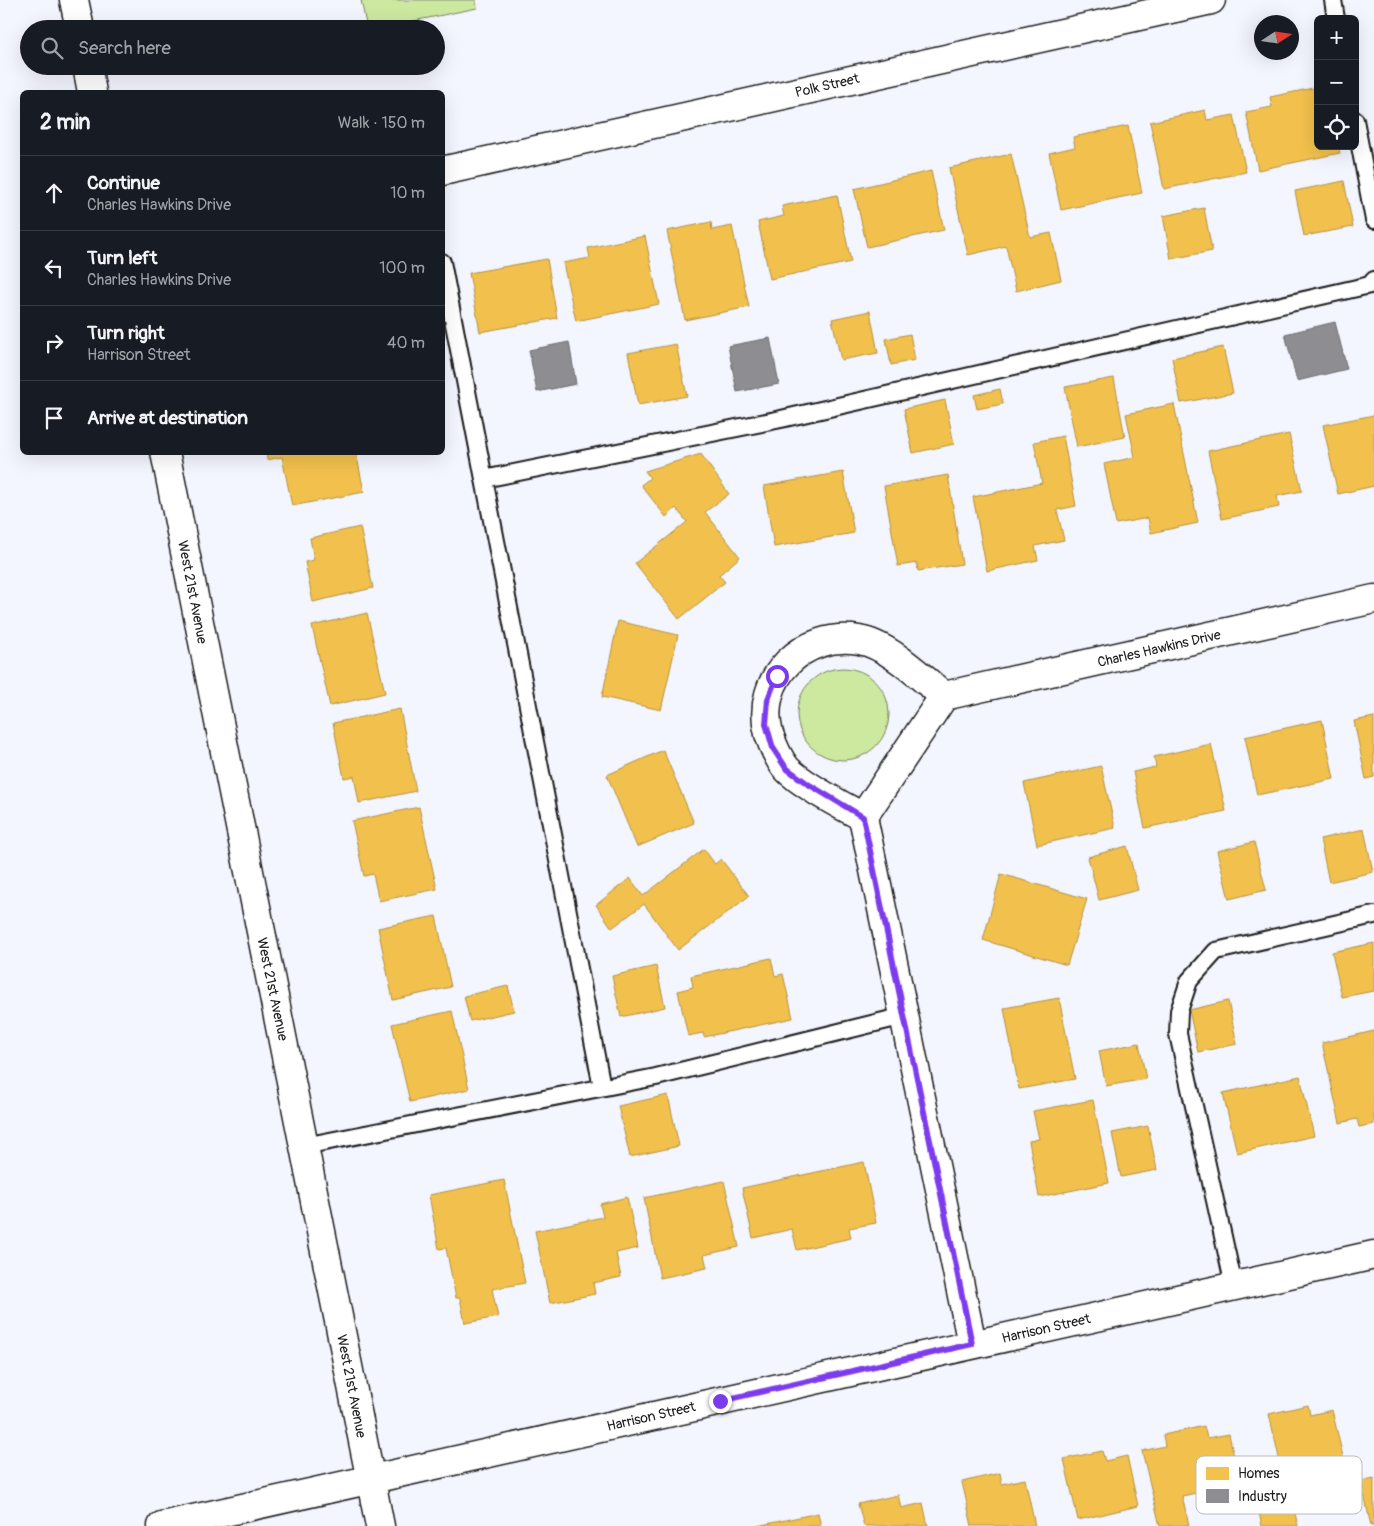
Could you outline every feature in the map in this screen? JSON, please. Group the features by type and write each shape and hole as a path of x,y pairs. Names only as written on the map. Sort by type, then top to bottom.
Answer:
{"street":[{"path":"74,0 78,20"},
{"name":"Polk Street","path":"445,170 1205,1"},
{"path":"89,75 92,90"},
{"name":"West 21st Avenue","path":"166,455 380,1526"},
{"name":"Charles Hawkins Drive","path":"944,696 1374,599"},
{"path":"863,817 808,784 786,768 773,748 766,724 768,699 777,676 792,657 813,644 836,638 861,640 884,649 944,696 863,817 972,1344"},
{"name":"Harrison Street","path":"162,1526 1374,1255"}],"lane":[{"path":"1333,0 1335,15"},
{"path":"1359,141 1374,220"},
{"path":"445,278 602,1087"},
{"path":"484,479 791,416 1370,285 1374,280"},
{"path":"1234,1286 1178,1034 1179,1011 1189,981 1216,950 1374,915"},
{"path":"304,1146 656,1077 904,1016"}],"green space":[{"path":"361,0 476,0 477,8 418,20 365,20"},
{"path":"843,668 861,672 875,682 885,696 889,714 885,732 875,746 861,756 843,760 825,756 811,746 801,732 797,714 801,696 811,682 825,672"}],"building: Homes":[{"path":"1314,88 1314,150 1339,150 1340,153 1258,170 1246,112 1272,107 1270,97"},
{"path":"1205,110 1207,120 1234,115 1246,172 1164,189 1150,122"},
{"path":"1128,126 1142,193 1061,210 1049,153 1075,147 1073,137"},
{"path":"1011,154 1030,237 1051,233 1061,280 1016,291 1006,246 968,255 949,168"},
{"path":"931,171 944,230 867,247 854,189"},
{"path":"1344,181 1353,227 1304,236 1295,191"},
{"path":"837,195 851,262 770,279 758,222 784,216 782,206"},
{"path":"1204,208 1212,251 1171,259 1163,216"},
{"path":"711,222 712,230 732,226 749,307 685,320 667,231"},
{"path":"645,236 659,304 576,321 563,263 590,258 588,248"},
{"path":"547,259 557,318 480,332 469,273"},
{"path":"870,311 878,353 841,360 832,319"},
{"path":"910,334 915,360 891,365 886,339"},
{"path":"676,344 687,396 638,405 628,353"},
{"path":"1223,347 1233,393 1181,403 1172,358"},
{"path":"1114,378 1125,437 1077,447 1065,387"},
{"path":"1000,389 1003,404 977,409 974,395"},
{"path":"945,400 954,444 913,453 904,409"},
{"path":"1174,404 1198,523 1151,533 1148,518 1116,524 1104,464 1135,457 1126,414"},
{"path":"1374,415 1374,486 1338,494 1323,425"},
{"path":"1289,434 1302,491 1277,496 1279,507 1222,519 1208,451"},
{"path":"1063,436 1076,506 1057,510 1064,540 1035,546 1038,560 987,571 973,497 1042,483 1034,442"},
{"path":"701,454 729,494 705,512 740,557 719,575 725,582 679,619 635,563 687,522 676,508 666,517 641,485 650,478 645,471"},
{"path":"266,455 357,455 364,492 292,506 282,457 267,460"},
{"path":"843,472 854,533 774,547 764,486"},
{"path":"948,475 962,564 918,571 917,563 898,566 884,486"},
{"path":"360,527 373,588 313,602 305,562 314,560 310,538"},
{"path":"367,613 385,693 330,706 312,626"},
{"path":"618,621 678,635 661,710 602,697"},
{"path":"400,709 416,791 359,803 354,776 344,778 333,723"},
{"path":"1374,717 1374,777 1366,779 1354,721"},
{"path":"1322,720 1334,779 1257,795 1245,737"},
{"path":"1211,744 1226,811 1145,828 1133,772 1156,767 1154,757"},
{"path":"663,750 694,823 637,847 607,775"},
{"path":"1101,766 1115,828 1037,845 1024,783"},
{"path":"419,807 437,889 379,901 373,874 364,876 352,821"},
{"path":"1364,829 1373,872 1329,882 1320,839"},
{"path":"1254,842 1266,890 1229,899 1217,851"},
{"path":"1127,846 1138,890 1099,900 1088,857"},
{"path":"704,849 715,864 721,859 749,896 678,950 644,904 612,928 596,905 630,878 643,896"},
{"path":"1001,874 1087,899 1067,965 983,940"},
{"path":"436,916 451,987 393,1000 378,928"},
{"path":"1374,943 1374,991 1342,997 1332,952"},
{"path":"771,958 775,976 783,974 793,1018 704,1037 703,1033 688,1036 678,991 693,987 691,976"},
{"path":"656,966 665,1007 621,1017 612,976"},
{"path":"508,986 514,1011 470,1021 464,996"},
{"path":"1059,998 1075,1079 1019,1089 1004,1008"},
{"path":"1228,1001 1237,1044 1198,1052 1189,1010"},
{"path":"452,1011 469,1089 410,1102 392,1024"},
{"path":"1374,1031 1374,1124 1359,1127 1357,1119 1340,1123 1322,1043"},
{"path":"1139,1043 1146,1079 1106,1086 1099,1051"},
{"path":"1300,1076 1314,1136 1237,1153 1223,1093"},
{"path":"668,1095 679,1146 630,1157 618,1106"},
{"path":"1093,1100 1109,1183 1039,1197 1029,1141 1039,1139 1033,1111"},
{"path":"1148,1126 1157,1170 1121,1177 1112,1133"},
{"path":"864,1162 876,1223 849,1228 851,1238 797,1250 792,1229 753,1238 742,1188"},
{"path":"504,1180 525,1283 492,1289 498,1317 465,1323 460,1298 456,1298 446,1248 439,1249 429,1195"},
{"path":"724,1181 739,1247 704,1255 707,1268 660,1278 644,1198"},
{"path":"627,1197 638,1248 616,1253 621,1277 593,1283 595,1294 550,1303 535,1231 603,1217 600,1204"},
{"path":"1308,1405 1310,1415 1332,1410 1343,1456 1279,1456 1269,1414"},
{"path":"1204,1426 1207,1438 1229,1434 1234,1456 1196,1456 1196,1493 1182,1496 1189,1525 1160,1526 1142,1451 1165,1446 1163,1435"},
{"path":"1102,1451 1105,1461 1127,1456 1138,1506 1078,1520 1064,1459"},
{"path":"1000,1473 1002,1484 1025,1479 1035,1526 972,1526 962,1482"},
{"path":"1374,1478 1374,1526 1371,1526 1362,1481"},
{"path":"898,1495 901,1508 923,1503 928,1526 864,1526 858,1504"},
{"path":"818,1513 821,1526 757,1526"},
{"path":"1259,1514 1295,1514 1298,1526 1262,1526"}],"building: Industry":[{"path":"1335,322 1347,369 1297,381 1285,334"},
{"path":"770,338 779,384 737,392 728,346"},
{"path":"569,342 576,384 537,392 529,350"}],"route":[{"path":"720,1401 972,1344 863,817 808,784 786,768 773,748 766,724 768,699 777,676"}]}
